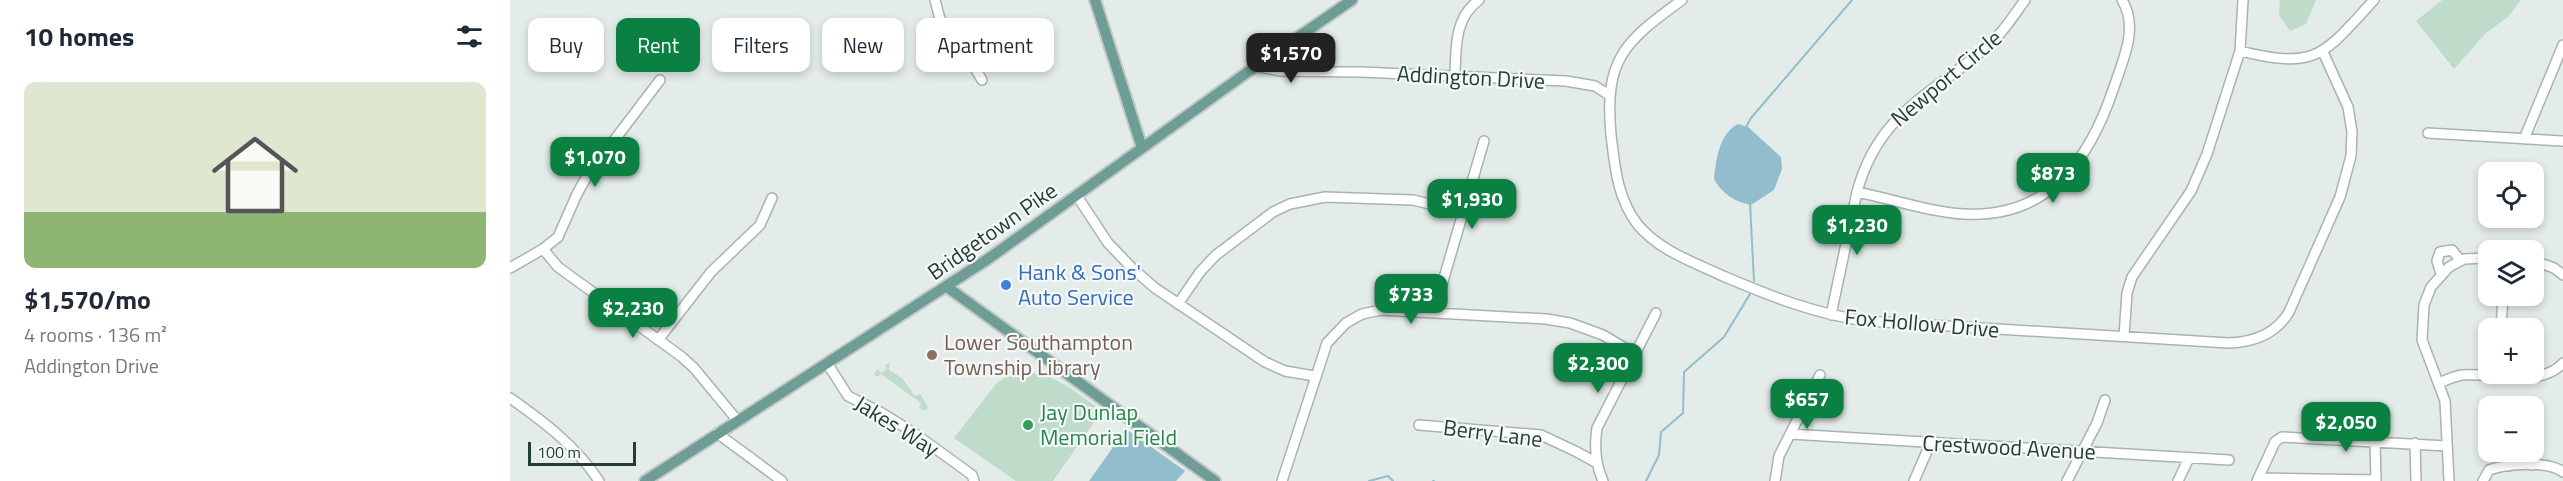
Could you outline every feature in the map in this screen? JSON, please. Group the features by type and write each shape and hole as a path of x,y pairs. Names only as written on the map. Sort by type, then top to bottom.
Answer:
{"main road":[{"path":"1095,0 1142,148"},
{"name":"Bridgetown Pike","path":"645,481 947,287 1256,66 1353,0"},
{"path":"947,287 1215,481"}],"street":[{"path":"936,0 940,19 982,80"},
{"path":"1455,76 1459,27 1468,10 1479,0"},
{"name":"Fox Hollow Drive","path":"1682,0 1635,37 1616,68 1609,95 1615,169 1620,192 1629,212 1648,236 1689,261 1783,301 1831,315 1866,321 2241,343 2267,334 2285,319 2299,293 2340,197 2351,156 2352,132 2348,107 2323,52"},
{"name":"Newport Circle","path":"1831,315 1857,192 1869,159 1894,121 1909,106 1989,45 2008,25 2025,0"},
{"path":"1857,192 1954,212 1980,214 2018,206 2049,190 2081,159 2104,117 2129,37 2128,13 2122,0"},
{"path":"2124,336 2125,303 2129,285 2196,180 2240,51 2243,0"},
{"path":"2240,51 2292,59 2323,52 2373,0"},
{"path":"1299,37 1312,65 1329,71"},
{"path":"2524,139 2563,45"},
{"name":"Addington Drive","path":"1256,66 1280,71 1566,81 1596,86 1609,95"},
{"path":"510,268 543,249 558,237 576,194 587,176 660,80"},
{"path":"2428,133 2563,141"},
{"path":"1434,312 1484,141"},
{"path":"1077,196 1108,243 1132,268 1178,304 1265,362 1285,371 1314,376"},
{"path":"1178,304 1200,272 1216,255 1273,212 1290,204 1324,197 1413,200 1463,212"},
{"path":"658,340 711,272 760,225 772,198"},
{"path":"543,249 558,267 694,368 737,420"},
{"path":"2441,274 2437,261 2440,252 2452,250 2460,260"},
{"path":"2449,481 2445,401 2424,349 2421,329 2427,295 2441,274 2460,260 2478,259"},
{"path":"2544,264 2563,275"},
{"path":"1282,481 1314,376 1327,343 1338,328 1354,318 1381,310 1546,319 1570,323 1603,335 1635,354"},
{"path":"1603,481 1596,464 1595,438 1601,418 1656,313"},
{"name":"Jakes Way","path":"827,363 848,396 914,433 972,476 974,481"},
{"path":"2544,374 2557,369 2563,363"},
{"path":"1775,481 1779,456 1820,375"},
{"path":"2439,383 2463,375 2478,375"},
{"path":"510,398 566,441 599,481"},
{"path":"2067,481 2097,423 2105,400"},
{"name":"Berry Lane","path":"1419,425 1541,435 1596,464"},
{"path":"717,433 782,481"},
{"name":"Crestwood Avenue","path":"1790,434 2229,460"},
{"path":"2375,441 2376,480 2258,480 2279,437 2375,441 2447,446"},
{"path":"1914,481 1931,442"},
{"path":"2415,444 2416,481"},
{"path":"2178,481 2189,458"},
{"path":"2509,466 2510,462"},
{"path":"2482,481 2489,470 2509,466 2552,466 2563,472"}],"green space":[{"path":"2280,0 2316,0 2306,24 2290,31 2279,15"},
{"path":"2442,0 2521,0 2508,17 2486,33 2454,69 2416,21"},
{"path":"890,363 889,370 902,378 915,396 920,394 928,407 925,411 919,408 921,403 881,374 877,377 874,374 878,369 881,373 887,369 885,365"},
{"name":"Jay Dunlap Memorial Field","path":"1021,373 1043,375 1054,379 1102,411 1053,481 1016,481 954,438 996,384 1004,378"}],"water":[{"path":"1738,124 1748,127 1781,157 1782,169 1774,190 1751,205 1729,196 1720,189 1714,179 1717,156 1723,141 1732,128"},
{"path":"1126,429 1185,471 1176,481 1089,481"}],"waterway":[{"path":"1745,129 1751,118 1852,0"},
{"path":"1750,203 1754,281"},
{"path":"1646,481 1659,455 1661,432 1683,413 1684,372 1724,337 1750,294"},
{"path":"1369,481 1388,476 1393,481"}],"place":[{"name":"Hank & Sons' Auto Service","path":"1006,285"},
{"name":"Lower Southampton Township Library","path":"932,355"},
{"name":"Jay Dunlap Memorial Field","path":"1028,425"}]}
